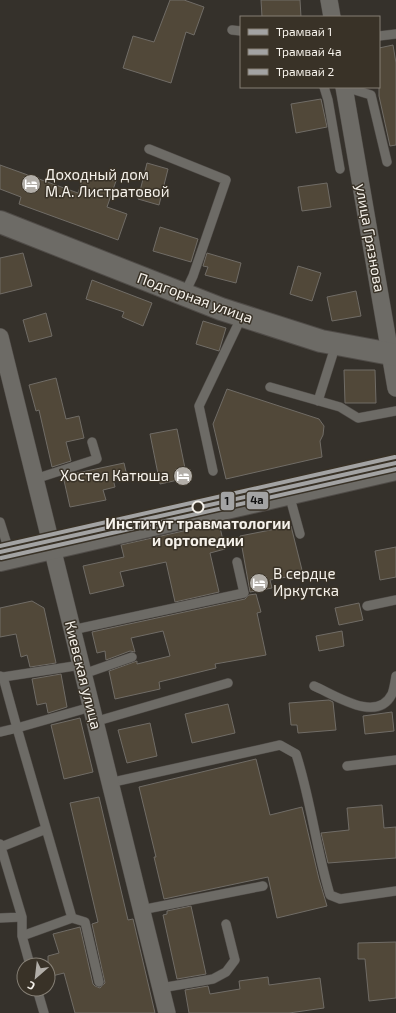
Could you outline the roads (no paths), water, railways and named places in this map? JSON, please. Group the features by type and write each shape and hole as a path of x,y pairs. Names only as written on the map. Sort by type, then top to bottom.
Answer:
{"street":[{"path":"329,0 332,16"},
{"name":"улица Грязнова","path":"344,88 394,354 396,388"},
{"name":"Подгорная улица","path":"0,222 221,309 321,341 394,354"},
{"name":"Киевская улица","path":"0,337 167,1013"},
{"path":"6,559 396,469"}],"lane":[{"path":"380,36 396,34"},
{"path":"324,88 328,100 340,169"},
{"path":"347,88 371,95 387,162"},
{"path":"149,149 226,180 193,276 184,295"},
{"path":"213,471 199,406 242,316"},
{"path":"318,401 336,344"},
{"path":"270,387 340,407 358,418 396,411"},
{"path":"35,479 97,459 92,442"},
{"path":"289,494 300,534"},
{"path":"0,522 6,559"},
{"path":"72,630 244,593 237,562"},
{"path":"368,606 396,600"},
{"path":"72,918 1,676 82,668 92,671 132,657"},
{"path":"314,686 355,705 368,709 382,706 392,694 396,676"},
{"path":"0,732 93,715 228,683"},
{"path":"109,783 280,745 296,754 303,775 330,895 340,899 396,891"},
{"path":"347,766 396,760"},
{"path":"28,957 22,936 22,917 0,846 46,829"},
{"path":"141,910 263,886"},
{"path":"0,918 22,917"},
{"path":"22,936 72,918 85,922 99,982"},
{"path":"161,988 213,979 226,972 235,960 226,924"},
{"path":"39,997 44,1013"}],"tram line":[{"name":"2","path":"0,546 395,457"},
{"name":"1","path":"0,552 396,463"},
{"name":"4a","path":"1,558 396,469"}],"place":[{"name":"Доходный дом М.А. Листратовой","path":"31,184"},
{"name":"Хостел Катюша","path":"183,476"},
{"name":"Институт травматологии и ортопедии","path":"198,507"},
{"name":"В сердце Иркутска","path":"259,583"}]}
